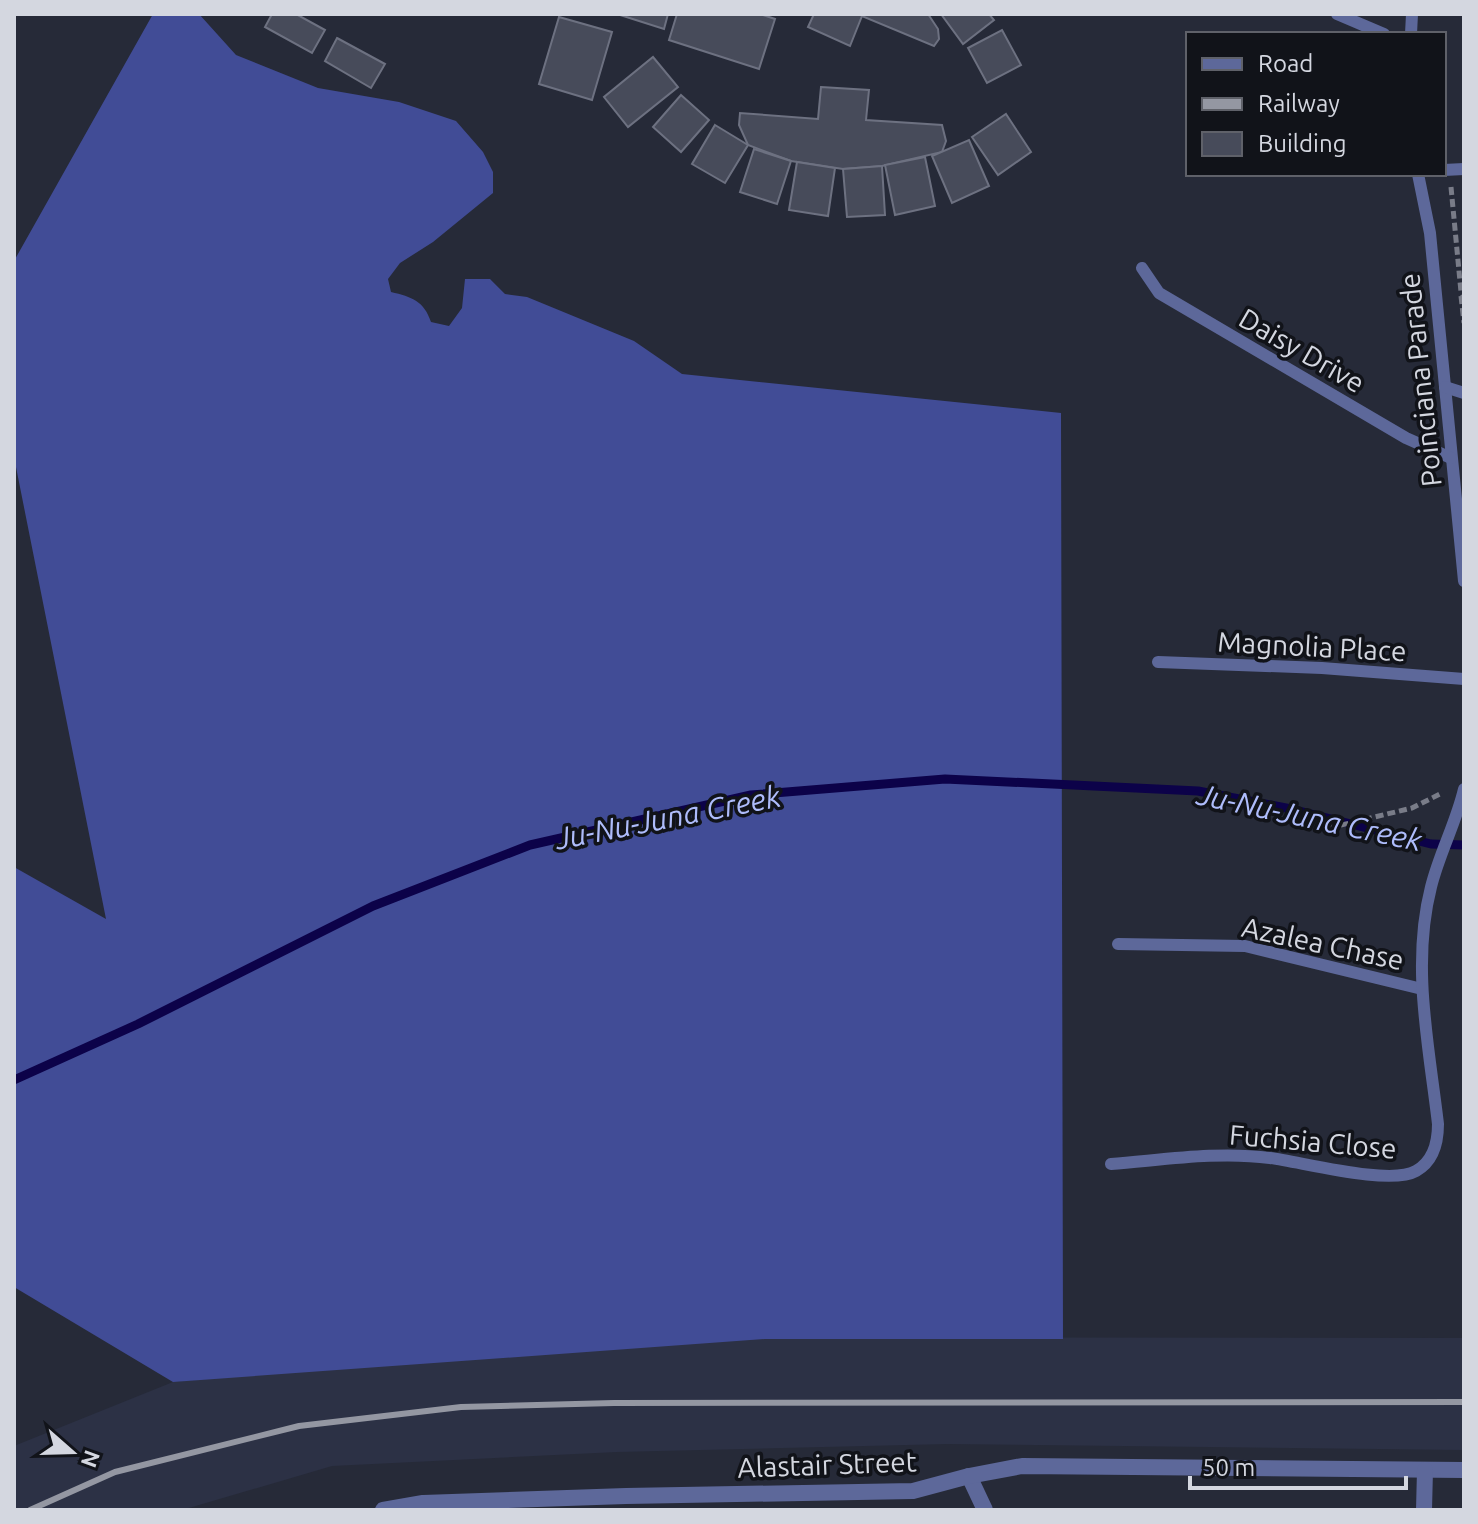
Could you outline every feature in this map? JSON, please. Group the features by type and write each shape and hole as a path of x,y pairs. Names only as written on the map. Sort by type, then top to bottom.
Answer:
{"street":[{"name":"Alastair Street","path":"383,1510 423,1503 470,1501 913,1491 1022,1466 1464,1470"},
{"path":"1424,1510 1425,1470"},
{"path":"969,1476 985,1510"}],"lane":[{"path":"1337,14 1379,32"},
{"name":"Poinciana Parade","path":"1418,176 1430,233 1464,581"},
{"name":"Daisy Drive","path":"1142,268 1159,293 1406,438 1451,458"},
{"path":"1445,387 1464,393"},
{"name":"Magnolia Place","path":"1158,662 1322,668 1464,679"},
{"path":"1422,989 1424,932 1431,886 1458,814 1457,789"},
{"name":"Azalea Chase","path":"1118,944 1245,946 1422,989"},
{"name":"Fuchsia Close","path":"1111,1164 1245,1155 1338,1170 1397,1175 1415,1172 1429,1160 1438,1141 1422,989"}],"path":[{"path":"1450,184 1464,323"},
{"path":"1329,828 1412,808 1457,789"}],"shaded area":[{"path":"153,14 199,14 236,55 318,88 399,102 456,121 483,152 493,172 493,193 433,242 400,263 388,279 391,292 416,301 425,309 431,322 449,326 462,308 465,279 490,279 505,294 527,297 634,341 682,374 1061,413 1063,1339 765,1339 173,1382 14,1287 14,867 106,919 14,457 14,261"},
{"path":"656,1337 1464,1338 1464,1450 947,1444 617,1452 332,1466 182,1510 14,1510 14,1446 173,1382"}],"building":[{"path":"272,14 296,14 325,30 312,53 265,27"},
{"path":"617,14 668,14 664,29"},
{"path":"677,14 760,14 775,19 759,69 669,40"},
{"path":"814,14 928,14 938,29 939,39 934,46 862,16 850,46 808,27"},
{"path":"941,14 989,14 994,20 963,44"},
{"path":"559,17 612,32 592,100 539,84"},
{"path":"1002,30 1021,65 987,83 968,48"},
{"path":"337,38 385,64 371,88 325,61"},
{"path":"653,57 678,87 628,127 604,97"},
{"path":"821,87 869,90 866,120 942,125 946,141 942,152 882,166 843,169 791,161 748,145 739,125 740,113 818,119"},
{"path":"681,95 709,120 681,152 653,127"},
{"path":"1006,114 1031,152 998,175 972,137"},
{"path":"715,125 748,145 725,183 692,164"},
{"path":"969,140 989,186 952,203 932,156"},
{"path":"754,149 791,161 777,204 740,192"},
{"path":"925,157 935,206 895,215 885,165"},
{"path":"797,162 835,168 828,216 789,210"},
{"path":"882,166 885,215 847,217 843,169"}],"waterway":[{"name":"Ju-Nu-Juna Creek","path":"14,1080 138,1024 373,906 530,845 751,795 945,779 1198,791 1291,809 1431,844 1464,845"}],"railway":[{"path":"30,1510 115,1472 299,1426 461,1407 614,1403 1464,1402"}]}
